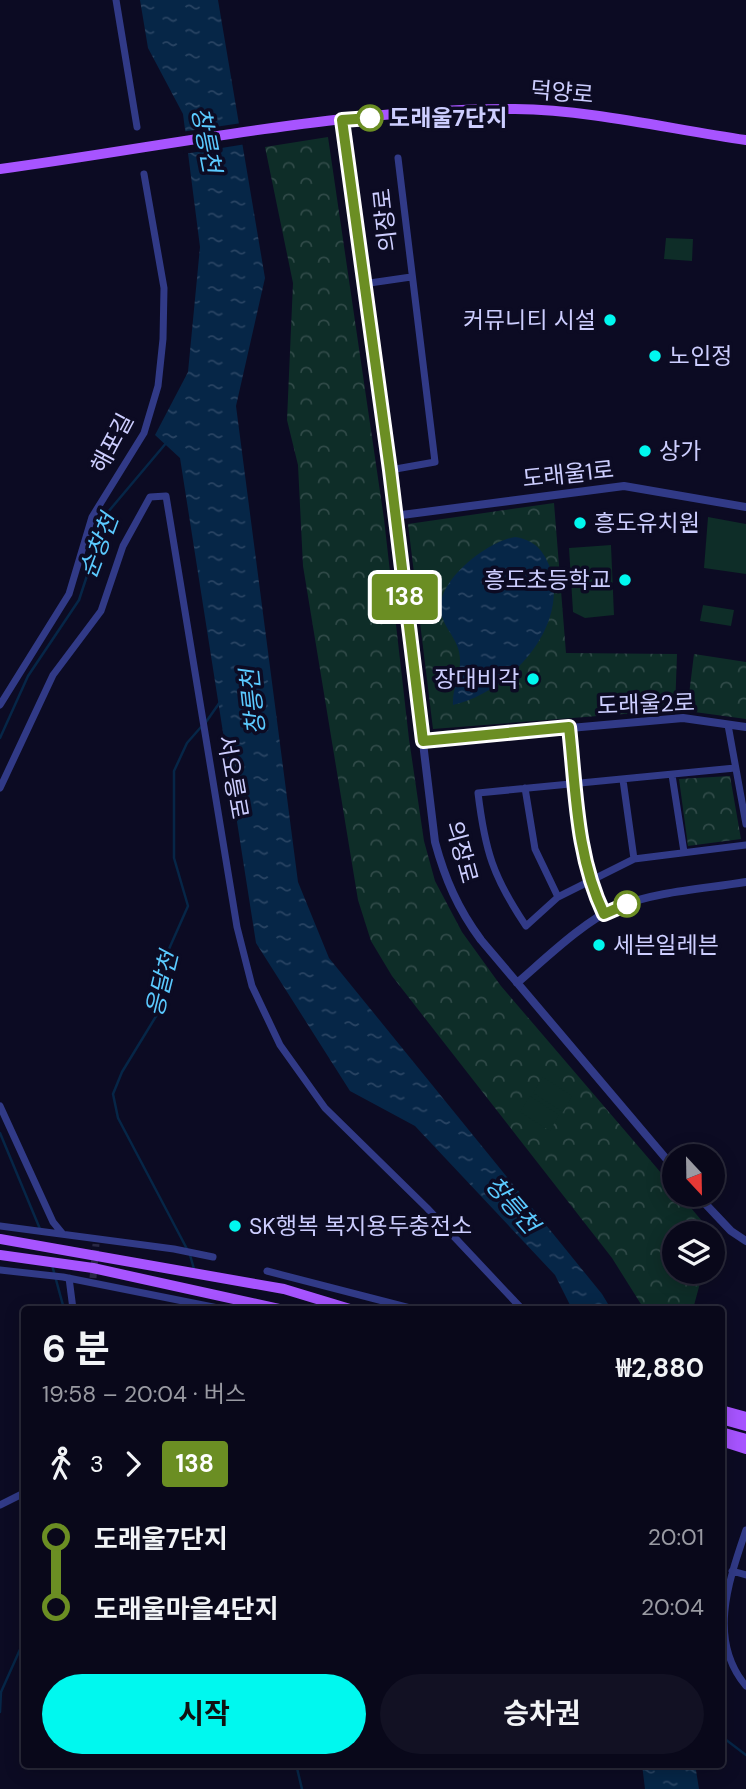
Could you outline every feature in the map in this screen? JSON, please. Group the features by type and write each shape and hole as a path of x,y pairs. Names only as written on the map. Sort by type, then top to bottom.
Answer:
{"main road":[{"name":"덕양로","path":"0,169 288,126 516,109 624,118 746,140"},
{"path":"0,1239 184,1270 285,1290 340,1306"},
{"path":"0,1255 36,1259 185,1287 267,1306"},
{"path":"725,1411 746,1417"},
{"path":"725,1420 746,1426"},
{"path":"725,1433 746,1439"},
{"path":"725,1442 746,1449"}],"street":[{"path":"116,0 137,127"},
{"name":"의장로","path":"342,120 390,470 436,842 446,879 470,925 662,1154"},
{"name":"의장로","path":"390,470 435,462 398,158"},
{"name":"해포길","path":"0,705 69,594 92,517 144,433 158,386 163,339 164,288 144,174"},
{"name":"의장로","path":"363,284 411,277"},
{"name":"도래울1로","path":"394,516 624,486 746,507"},
{"name":"서오릉로","path":"0,788 54,675 101,611 123,546 150,497 166,496 237,927 252,986 280,1045 325,1108 427,1208 519,1306"},
{"name":"도래울2로","path":"423,741 683,718 746,727"},
{"path":"728,725 746,824"},
{"path":"569,727 579,826 591,879 604,914"},
{"path":"735,768 478,793 488,855 501,889 526,926 558,897 634,859 746,845"},
{"path":"672,775 684,852"},
{"path":"623,780 634,859"},
{"path":"525,788 535,849 558,897"},
{"path":"517,983 604,914 654,896 746,882"},
{"path":"0,1106 48,1210 62,1233"},
{"path":"709,1208 731,1231 746,1241"},
{"path":"0,1226 62,1233 96,1241 174,1249 213,1257"},
{"path":"0,1270 93,1280 212,1306"},
{"path":"267,1271 402,1306"},
{"path":"66,1278 72,1306"},
{"path":"0,1505 21,1494"},
{"path":"725,1602 746,1530"},
{"path":"732,1571 746,1575"},
{"path":"725,1636 735,1673 746,1686"}],"green space":[{"path":"328,137 384,519 409,739 424,841 435,881 462,932 501,986 662,1174 662,1208 691,1208 702,1221 662,1221 662,1284 700,1284 694,1306 642,1306 612,1258 392,976 371,941 358,900 303,566 298,465 287,420 293,283 265,147"},
{"path":"666,238 693,239 692,261 664,259"},
{"path":"554,503 566,653 677,654 675,710 433,729 408,524"},
{"path":"708,517 746,524 746,574 704,568"},
{"path":"611,545 614,615 585,618 573,612 569,548"},
{"path":"703,605 734,610 731,626 700,621"},
{"path":"694,654 746,662 746,719 687,711"},
{"path":"730,776 741,839 688,846 679,779"},
{"path":"543,1077 572,1096 563,1112 533,1093"},
{"path":"530,1096 559,1115 550,1131 520,1112"}],"water":[{"name":"창릉천","path":"140,0 218,0 265,278 236,406 298,882 329,958 609,1306 570,1306 555,1275 415,1126 350,1091 256,943 180,458 155,435 188,372 200,247 183,114 148,48"},
{"path":"515,537 536,546 549,565 554,588 552,611 531,653 514,671 474,698 453,705 460,655 443,619 441,601 446,588 466,564 491,546"},
{"path":"642,1768 696,1768 699,1789 645,1789"}],"pier":[{"path":"242,123 246,144 184,154 181,132"}],"waterway":[{"name":"순창천","path":"0,738 28,676 79,600 108,512 167,442"},
{"name":"응달천","path":"206,722 220,702"},
{"name":"응달천","path":"187,1249 118,1118 113,1094 122,1072 158,1013 165,958 188,906 174,858 174,771 187,743 201,727"},
{"path":"0,1133 40,1229"},
{"name":"응달천","path":"190,1255 194,1269"},
{"path":"52,1265 63,1306"},
{"path":"0,1712 1,1692 21,1647"},
{"path":"725,1739 746,1755"},
{"name":"응달천","path":"297,1768 302,1789"}],"tunnel":[{"path":"93,1278 96,1244"}],"bus line":[{"name":"138","path":"370,118 342,120 390,470 423,741 569,727 579,826 593,886 604,914 627,904"}],"place":[{"name":"도래울7단지","path":"370,118"},
{"name":"커뮤니티 시설","path":"610,320"},
{"name":"노인정","path":"655,356"},
{"name":"상가","path":"645,451"},
{"name":"흥도유치원","path":"580,523"},
{"name":"흥도초등학교","path":"625,580"},
{"name":"장대비각","path":"533,679"},
{"name":"세븐일레븐","path":"599,945"},
{"name":"SK행복 복지용두충전소","path":"235,1226"}]}
